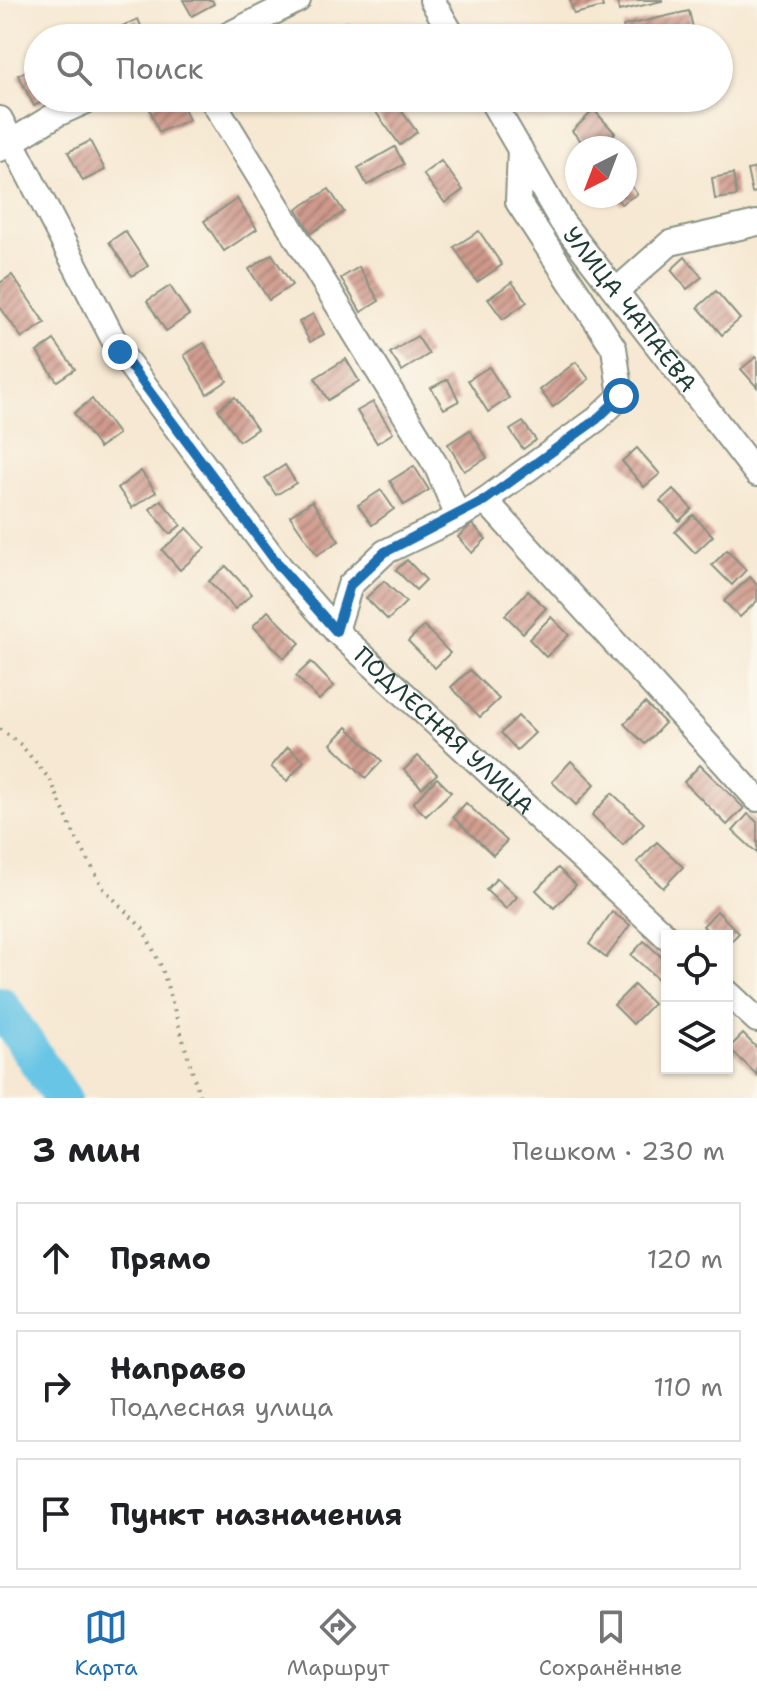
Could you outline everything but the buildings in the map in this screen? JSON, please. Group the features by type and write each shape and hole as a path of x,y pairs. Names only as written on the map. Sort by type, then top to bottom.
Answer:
{"street":[{"path":"250,24 298,0"},
{"path":"432,0 446,24"},
{"path":"4,136 62,112"},
{"path":"220,112 437,467 458,517"},
{"name":"УЛИЦА ЧАПАЕВА","path":"498,112 562,222 757,474"},
{"name":"ПОДЛЕСНАЯ УЛИЦА","path":"4,136 120,352 280,567 336,631 661,931"},
{"path":"336,631 350,585 385,552 458,517 485,500 597,419 621,396 614,348 518,202 520,149"},
{"path":"616,291 670,243 757,223"},
{"path":"485,500 757,799"},
{"path":"733,998 757,1020"}],"path":[{"path":"0,729 21,745 51,781 72,830 104,889 143,929 162,968 200,1098"}],"waterway":[{"path":"0,1005 62,1098"}],"route":[{"path":"120,352 280,567 336,631 350,585 385,552 458,517 485,500 597,419 621,396"}]}
